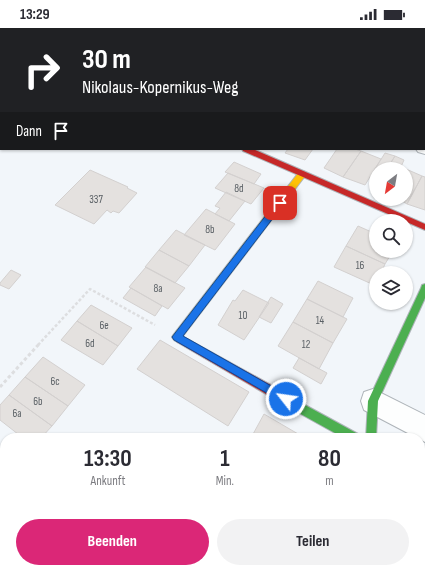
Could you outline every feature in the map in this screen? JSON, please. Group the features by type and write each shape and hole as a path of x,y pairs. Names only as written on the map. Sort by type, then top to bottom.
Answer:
{"street":[{"path":"248,150 425,226"},
{"path":"302,174 177,337 345,433"},
{"path":"370,433 373,401 425,288"},
{"path":"373,401 425,429"}],"path":[{"path":"0,387 90,289 177,337"}],"building":[{"path":"287,150 312,150 305,160 285,153"},
{"path":"336,150 361,151 343,177 324,168"},
{"path":"361,151 381,159 379,162 369,162 369,178 365,185 343,177"},
{"path":"385,153 395,156 391,162 379,162"},
{"path":"395,156 404,160 403,162 391,162"},
{"path":"234,162 261,174 254,184 225,172"},
{"path":"90,170 128,187 127,188 137,193 119,213 113,211 111,213 107,210 94,224 55,205"},
{"path":"413,172 422,176 413,193"},
{"path":"228,173 264,188 251,204 215,188"},
{"path":"422,176 425,177 425,210 413,206 413,193"},
{"path":"226,192 245,201 229,221 215,214 220,208 215,206"},
{"path":"206,209 235,224 215,250 184,235"},
{"path":"358,226 369,231 369,257 346,246"},
{"path":"176,230 205,245 189,266 159,250"},
{"path":"346,246 369,257 369,258 385,264 384,266 369,266 369,283 334,267"},
{"path":"159,250 189,266 175,283 145,267"},
{"path":"372,258 389,258 385,264"},
{"path":"146,267 185,288 168,309 129,287"},
{"path":"11,270 21,275 9,289 0,285 0,283"},
{"path":"318,281 353,298 343,317 307,299"},
{"path":"131,288 162,306 155,316 123,298"},
{"path":"243,290 269,303 244,340 218,325 233,300 235,301"},
{"path":"271,297 283,304 271,323 259,317"},
{"path":"307,299 347,319 333,343 293,322"},
{"path":"91,305 132,328 118,346 77,321"},
{"path":"77,321 118,346 103,365 61,340"},
{"path":"293,322 333,343 319,369 278,346"},
{"path":"160,340 249,392 228,426 137,369"},
{"path":"43,357 85,385 68,406 25,377"},
{"path":"299,358 327,373 321,384 293,368"},
{"path":"25,377 68,406 52,426 9,395"},
{"path":"9,395 52,426 46,433 17,433 0,420 0,405"},
{"path":"264,414 296,433 254,433"}],"traffic: fast":[{"path":"371,433 373,401 425,288"},
{"path":"294,404 345,433"}],"traffic: slow":[{"path":"180,339 177,337 302,174"}],"traffic: jam":[{"path":"248,150 425,227"},
{"path":"180,339 294,404"}],"route":[{"path":"280,203 177,337 286,399"}]}
